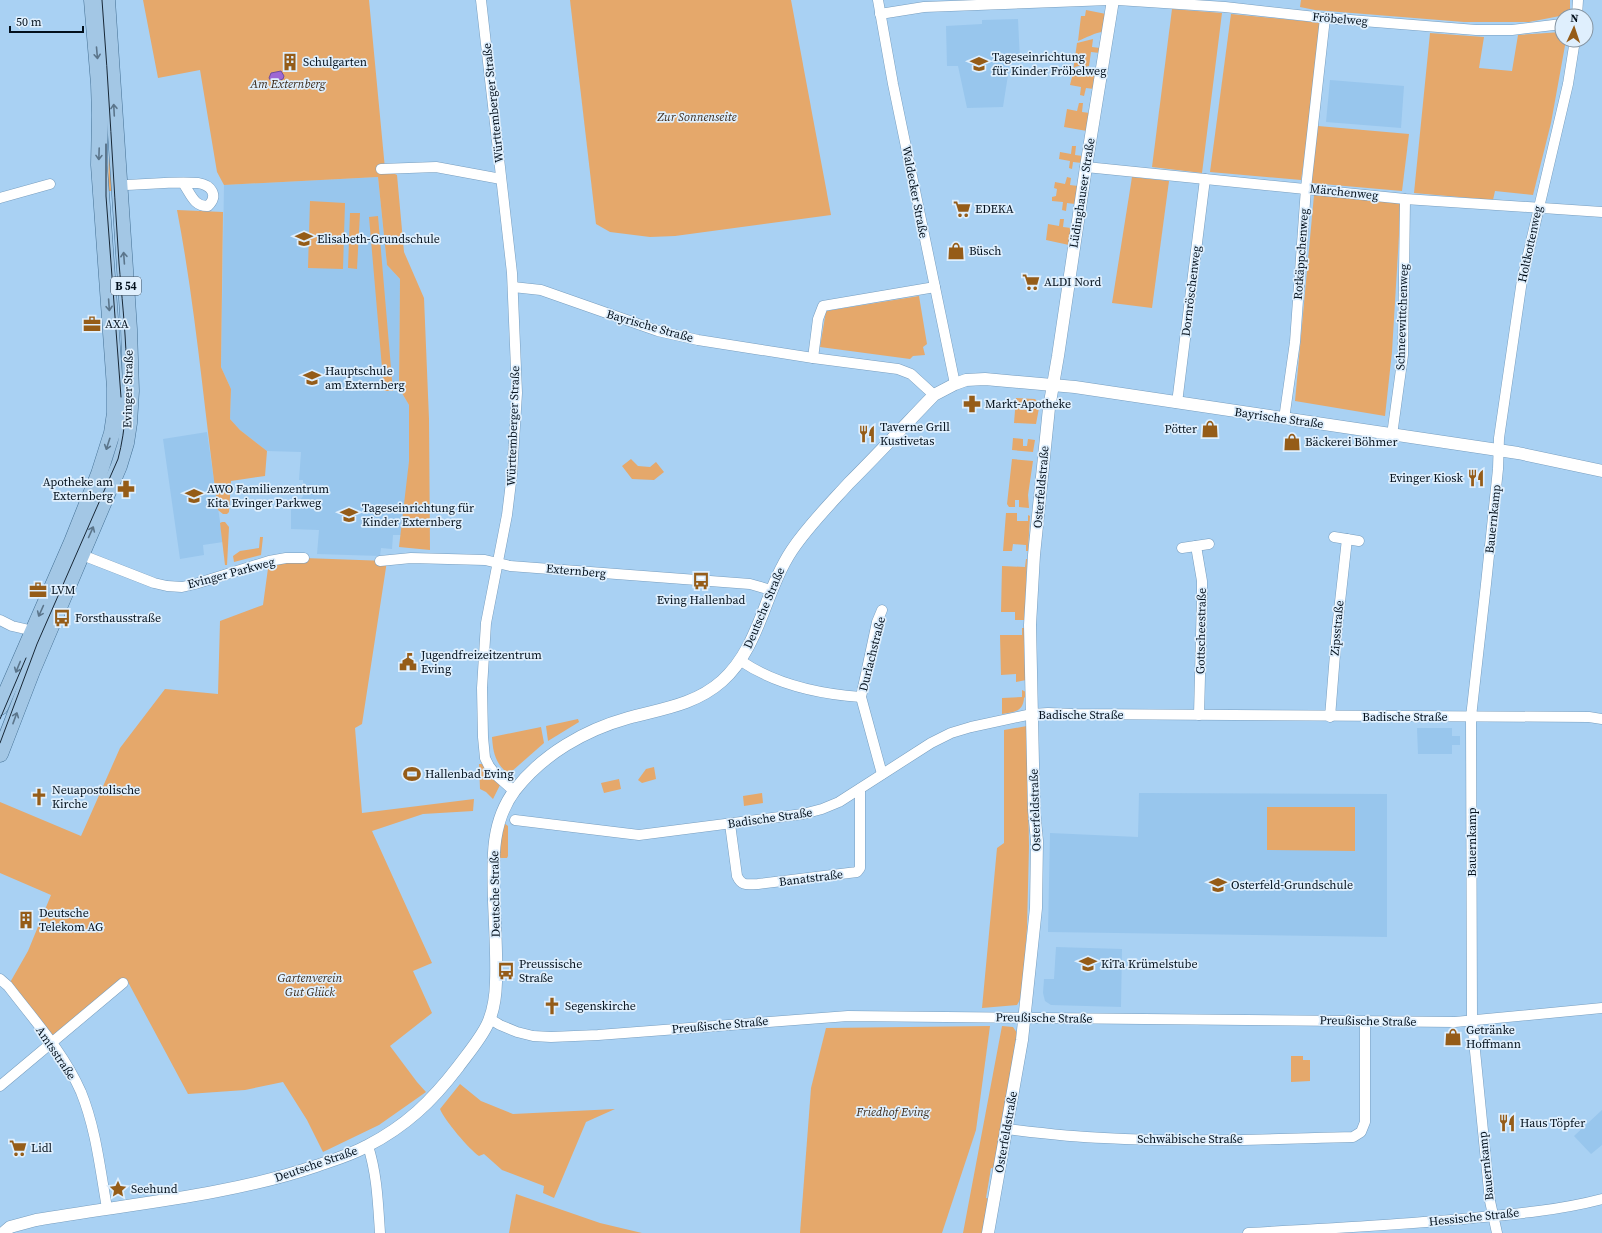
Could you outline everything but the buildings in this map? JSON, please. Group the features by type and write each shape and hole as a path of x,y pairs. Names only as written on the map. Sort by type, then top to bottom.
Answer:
{"main road":[{"name":"Evinger Straße","path":"74,552 112,434 115,413 115,388 99,165 99,84 92,0"},
{"name":"Evinger Straße","path":"0,707 40,633 74,552 119,466 126,443 131,391 129,328 107,0"},
{"name":"Evinger Straße","path":"0,754 32,671 40,633"}],"street":[{"name":"Württemberger Straße","path":"481,0 513,287 517,393 512,474 507,515 499,564 495,576 486,623 482,688 483,738 485,758 489,766 496,775 514,791"},
{"name":"Waldecker Straße","path":"878,0 934,287 955,384"},
{"path":"880,14 908,9 982,2 1108,0"},
{"name":"Lüdinghauser Straße","path":"1053,385 1113,0"},
{"name":"Fröbelweg","path":"1118,0 1226,3 1325,18 1476,30 1512,30 1554,25"},
{"name":"Rotkäppchenweg","path":"1284,418 1294,342 1306,188 1325,18"},
{"name":"Holtkottenweg","path":"1499,451 1522,280 1568,84 1573,48"},
{"path":"381,169 436,167 501,179"},
{"name":"Märchenweg","path":"1086,168 1306,188 1405,199 1602,212"},
{"name":"Dornröschenweg","path":"1177,403 1205,179"},
{"path":"0,198 50,184"},
{"path":"119,185 182,184"},
{"name":"Schneewittchenweg","path":"1392,434 1403,355 1405,199"},
{"name":"Bayrische Straße","path":"513,287 541,290 618,318 665,333 698,340 905,371 911,374 934,395"},
{"path":"813,358 818,319 823,306 934,287"},
{"name":"Bayrische Straße","path":"955,384 966,380 985,379 1076,387 1540,457 1602,471"},
{"name":"Deutsche Straße","path":"2,1232 20,1223 253,1184 293,1174 368,1146 406,1121 429,1102 441,1089 486,1030 495,1002 496,971 493,857 495,837 502,815 514,791 534,769 567,744 609,724 680,705 696,698 721,682 741,661 754,634 778,574 800,537 934,395 955,384"},
{"name":"Osterfeldstraße","path":"988,1233 1025,1018 1037,887 1037,841 1030,632 1032,585 1048,408 1053,385"},
{"name":"Bauernkamp","path":"1498,1233 1490,1201 1472,1021 1471,717 1499,451"},
{"path":"1334,537 1359,541"},
{"name":"Zipsstraße","path":"1330,717 1337,629 1347,539"},
{"path":"1182,548 1209,544"},
{"name":"Gottscheestraße","path":"1196,546 1202,581 1199,715"},
{"name":"Evinger Parkweg","path":"74,552 154,583 167,586 195,584 269,561 286,558 304,558"},
{"name":"Externberg","path":"380,561 411,558 485,560 510,566 750,584 771,590"},
{"name":"Durlachstraße","path":"882,610 877,622 861,697 882,774"},
{"path":"0,620 12,626 40,633"},
{"path":"0,631 12,626"},
{"name":"Durlachstraße","path":"741,661 778,680 798,686 824,693 861,697"},
{"name":"Badische Straße","path":"515,820 639,835 803,814 822,809 839,802 931,743 951,733 971,727 1032,714 1062,713 1330,717 1589,717 1602,719"},
{"name":"Banatstraße","path":"730,824 737,876 740,882 744,884 758,884 857,872 860,868 860,789"},
{"name":"Amtsstraße","path":"0,979 8,986 51,1042 69,1069 81,1092 95,1137 107,1208"},
{"path":"0,1086 123,983"},
{"name":"Preußische Straße","path":"490,1019 517,1032 533,1036 551,1037 598,1035 848,1016 1472,1021 1602,1008"},
{"name":"Schwäbische Straße","path":"1007,1129 1055,1135 1105,1138 1243,1140 1353,1137 1361,1132 1365,1122 1365,1021"},
{"path":"368,1146 373,1160 378,1189 380,1233"},
{"name":"Hessische Straße","path":"1248,1233 1432,1222 1578,1205 1602,1199"}],"shaded area":[{"name":"Tageseinrichtung für Kinder Fröbelweg","path":"1018,19 1020,61 1010,62 1003,107 967,108 958,66 947,66 946,26 982,24 982,20"},
{"path":"281,71 284,76 283,79 271,81 269,78 271,73"},
{"path":"1330,80 1404,86 1401,128 1326,122"},
{"path":"378,177 387,265 400,279 399,388 409,405 409,461 404,535 393,535 392,549 381,548 380,556 317,554 319,530 291,529 291,501 301,499 303,496 303,480 299,480 301,452 267,451 240,430 230,419 231,389 221,367 224,185"},
{"name":"AWO Familienzentrum Kita Evinger Parkweg","path":"207,432 223,542 203,545 204,555 180,559 163,439"},
{"path":"1417,728 1452,728 1452,736 1460,736 1460,745 1452,745 1452,754 1418,754"},
{"name":"Osterfeld-Grundschule","path":"1139,793 1387,794 1387,937 1048,932 1050,833 1138,837"},
{"name":"KiTa Krümelstube","path":"1056,947 1122,949 1121,1007 1051,1005 1045,1001 1043,993 1044,979 1054,979"},
{"path":"1602,1110 1602,1145 1591,1154 1574,1136"}],"green space":[{"name":"Am Externberg","path":"143,0 369,0 385,169 397,175 404,252 424,298 429,419 430,550 399,547 409,461 409,405 399,388 400,279 387,265 378,177 224,185 217,172 200,70 158,78"},
{"name":"Zur Sonnenseite","path":"570,0 791,0 831,215 675,236 650,237 610,232 596,224"},
{"path":"1301,0 1570,0 1570,8 1554,8 1554,17 1529,22 1464,22 1315,10 1300,7"},
{"path":"1172,9 1222,13 1202,173 1152,167"},
{"path":"1086,10 1106,14 1103,32 1078,41 1081,16 1085,16"},
{"path":"1231,14 1325,23 1301,180 1210,172"},
{"path":"1430,33 1484,37 1479,68 1512,71 1518,35 1554,33 1554,48 1565,48 1551,123 1533,195 1495,191 1493,200 1414,193"},
{"path":"1093,39 1092,47 1100,48 1100,53 1091,52 1089,66 1085,67 1083,65 1075,67 1075,70 1073,71 1077,43"},
{"path":"1088,69 1087,74 1096,76 1094,89 1086,88 1084,96 1080,95 1081,87 1070,85 1073,73"},
{"path":"1079,103 1083,103 1082,112 1090,113 1087,131 1064,127 1067,109 1077,111"},
{"path":"1318,126 1409,134 1402,191 1311,183"},
{"path":"1072,146 1076,146 1075,155 1083,156 1082,163 1073,162 1072,169 1069,168 1070,161 1059,159 1060,152 1071,154"},
{"path":"109,151 112,191 108,191"},
{"path":"1067,177 1071,178 1070,185 1078,186 1075,204 1067,203 1066,211 1062,210 1063,202 1052,201 1052,197 1056,196 1057,189 1054,188 1055,182 1065,184"},
{"path":"1132,177 1169,181 1152,308 1112,303"},
{"path":"1314,195 1401,202 1392,352 1385,416 1295,401"},
{"path":"310,201 345,203 343,269 308,268"},
{"path":"177,210 223,212 221,367 231,389 230,419 240,430 267,451 265,476 231,481 229,512 227,514 223,514 218,510 195,322"},
{"path":"350,213 360,213 357,269 348,268"},
{"path":"378,216 393,391 384,391 369,217"},
{"path":"1060,219 1064,219 1063,227 1071,228 1069,245 1046,240 1048,224 1059,226"},
{"path":"919,296 927,344 923,347 925,355 913,356 910,359 820,347 826,311"},
{"path":"1016,398 1035,399 1037,401 1039,408 1036,424 1014,423"},
{"path":"1013,438 1023,439 1023,446 1027,446 1028,439 1035,440 1033,452 1012,450"},
{"path":"631,459 638,466 650,467 656,462 664,472 654,480 632,479 622,466"},
{"path":"1012,459 1033,461 1028,495 1029,508 1019,507 1019,500 1015,500 1015,507 1009,507 1007,504"},
{"path":"1006,513 1017,513 1017,521 1028,521 1028,515 1030,516 1028,551 1026,551 1026,545 1013,544 1012,551 1003,551"},
{"path":"225,522 229,527 227,565 225,565 220,523"},
{"path":"260,537 263,537 261,555 234,562 233,556 240,551 259,548"},
{"name":"Gartenverein Gut Glück","path":"304,558 387,561 362,724 355,728 362,813 474,799 473,811 423,814 372,831 432,963 413,971 432,1013 390,1046 426,1092 379,1125 323,1152 307,1120 283,1082 245,1090 188,1094 128,982 123,983 51,1042 8,986 28,951 51,895 0,873 0,802 81,836 120,748 165,689 218,694 220,621 263,605 269,561"},
{"path":"1026,559 1025,620 1015,620 1015,612 1001,612 1002,566 1025,567"},
{"path":"1022,628 1025,628 1026,680 1016,682 1016,674 1001,675 1000,635 1022,635"},
{"path":"1022,690 1026,692 1026,696 1020,709 1014,712 1002,714 1002,698 1022,697"},
{"path":"578,719 579,722 548,741 546,726"},
{"path":"1027,726 1029,846 1027,928 1022,996 1017,1005 982,1008 997,848 1004,843 1004,730"},
{"path":"541,727 544,743 511,772 506,772 499,764 495,756 492,737"},
{"path":"479,764 482,764 490,776 500,785 493,799 486,792 480,789"},
{"path":"654,767 656,779 642,783 638,780 646,769"},
{"path":"619,779 621,789 604,793 601,783"},
{"path":"762,793 763,803 744,806 743,796"},
{"path":"1267,807 1355,807 1355,851 1267,850"},
{"path":"504,823 508,826 508,856 507,858 498,858"},
{"name":"Friedhof Eving","path":"990,1026 976,1130 942,1233 800,1233 811,1088 826,1028"},
{"path":"1002,1026 1013,1027 1017,1033 995,1169 991,1168 986,1198 990,1199 983,1233 963,1233"},
{"path":"1291,1056 1303,1056 1303,1060 1310,1060 1310,1081 1291,1082"},
{"path":"460,1084 481,1101 513,1114 615,1109 586,1122 554,1198 543,1193 544,1186 502,1170 484,1154 479,1156 458,1134 440,1109"},
{"path":"516,1194 600,1223 642,1233 509,1233"}],"tram line":[{"path":"0,743 37,644 118,459 123,436 127,387 125,336 102,0"},
{"path":"106,144 106,196 121,397"},
{"path":"0,719 26,658"}],"place":[{"name":"Schulgarten","path":"290,62"},
{"name":"Tageseinrichtung für Kinder Fröbelweg","path":"979,64"},
{"name":"EDEKA","path":"962,209"},
{"name":"Elisabeth-Grundschule","path":"304,239"},
{"name":"Büsch","path":"956,251"},
{"name":"ALDI Nord","path":"1031,282"},
{"name":"AXA","path":"92,324"},
{"name":"Hauptschule am Externberg","path":"312,378"},
{"name":"Markt-Apotheke","path":"972,404"},
{"name":"Pötter","path":"1210,429"},
{"name":"Taverne Grill Kustivetas","path":"867,434"},
{"name":"Bäckerei Böhmer","path":"1292,442"},
{"name":"Evinger Kiosk","path":"1476,478"},
{"name":"Apotheke am Externberg","path":"126,489"},
{"name":"AWO Familienzentrum Kita Evinger Parkweg","path":"194,496"},
{"name":"Tageseinrichtung für Kinder Externberg","path":"349,515"},
{"name":"Eving Hallenbad","path":"701,581"},
{"name":"LVM","path":"38,590"},
{"name":"Forsthausstraße","path":"62,618"},
{"name":"Jugendfreizeitzentrum Eving","path":"408,662"},
{"name":"Hallenbad Eving","path":"412,774"},
{"name":"Neuapostolische Kirche","path":"39,797"},
{"name":"Osterfeld-Grundschule","path":"1218,885"},
{"name":"Deutsche Telekom AG","path":"26,920"},
{"name":"KiTa Krümelstube","path":"1088,964"},
{"name":"Preussische Straße","path":"506,971"},
{"name":"Segenskirche","path":"552,1006"},
{"name":"Getränke Hoffmann","path":"1453,1037"},
{"name":"Haus Töpfer","path":"1507,1123"},
{"name":"Lidl","path":"18,1148"},
{"name":"Seehund","path":"118,1189"}]}
